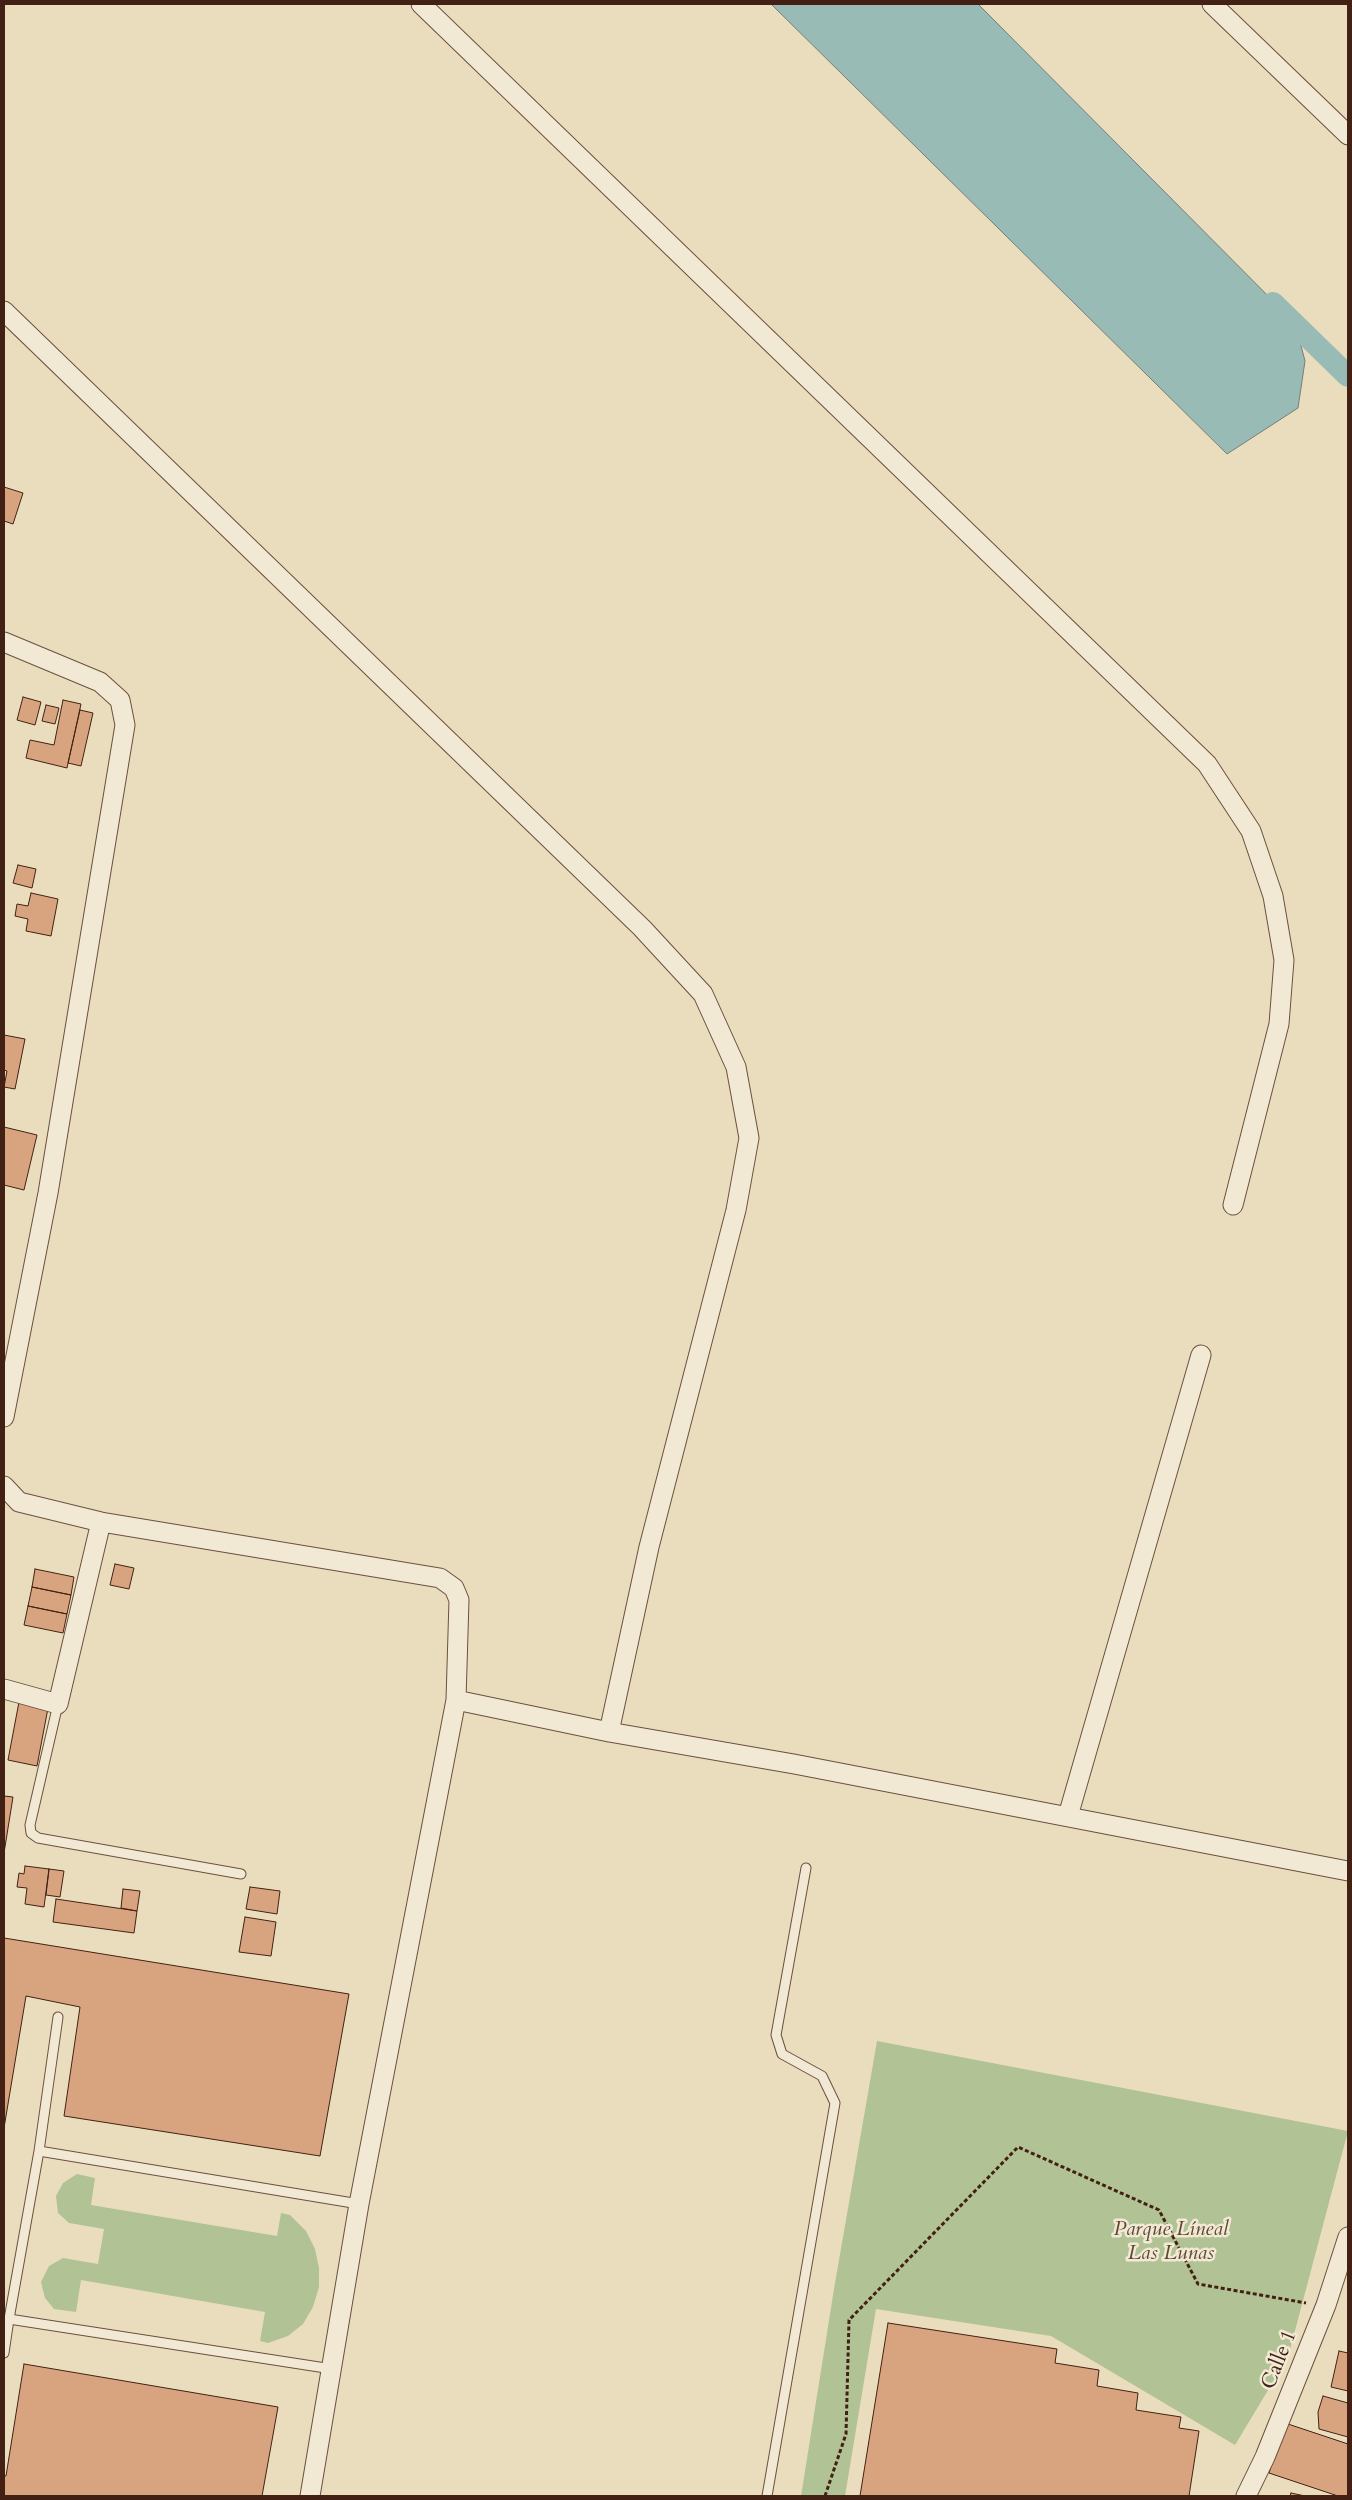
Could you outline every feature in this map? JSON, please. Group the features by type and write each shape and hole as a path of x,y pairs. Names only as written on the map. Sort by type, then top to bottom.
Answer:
{"street":[{"path":"421,4 1207,764 1251,831 1273,896 1284,960 1279,1024 1233,1205"},
{"path":"1212,4 1348,135"},
{"path":"4,311 642,928 704,994 736,1067 749,1138 748,1147 736,1210 649,1547 610,1732"},
{"path":"4,642 100,682 120,700 125,725 48,1193 4,1417"},
{"path":"1068,1816 1201,1355"},
{"path":"4,1486 19,1502 101,1522 440,1578 454,1588 460,1600 456,1700 359,2204 310,2496"},
{"path":"4,1690 58,1704 101,1522"},
{"path":"456,1700 610,1732 794,1764 1348,1871"},
{"name":"Calle 1","path":"1246,2496 1266,2458 1326,2305 1348,2238"}],"lane":[{"path":"58,1704 30,1825 31,1833 38,1838 240,1874"},
{"path":"767,2496 835,2103 822,2076 782,2054 776,2035 806,1868"},
{"path":"4,2353 39,2151 58,2017"},
{"path":"39,2151 359,2204"},
{"path":"9,2319 332,2368"}],"path":[{"path":"825,2496 846,2434 849,2320 1018,2147 1159,2210 1198,2284 1326,2305"}],"green space":[{"name":"Parque Líneal Las Lunas","path":"877,2041 1348,2131 1288,2357 1235,2445 1051,2336 876,2309 845,2496 801,2496 834,2289"},
{"path":"77,2174 95,2178 91,2205 277,2236 281,2213 290,2215 306,2231 315,2249 319,2268 319,2287 313,2307 303,2324 288,2336 268,2343 260,2341 265,2312 81,2280 76,2312 54,2309 45,2298 41,2282 49,2266 63,2258 98,2264 104,2229 69,2223 58,2213 56,2196 63,2183"}],"water":[{"path":"771,4 978,4 1295,323 1305,361 1298,408 1227,454"}],"building":[{"path":"4,487 23,493 13,524 4,521"},
{"path":"23,697 41,702 35,725 17,720"},
{"path":"63,700 81,704 67,768 26,758 30,740 54,745"},
{"path":"46,705 59,708 55,724 42,721"},
{"path":"80,710 93,713 81,766 68,763"},
{"path":"18,865 36,869 32,888 13,883"},
{"path":"31,893 58,899 51,936 26,931 28,919 15,916 17,904 28,906"},
{"path":"4,1035 25,1039 15,1089 4,1087 7,1071 4,1070"},
{"path":"4,1127 37,1135 24,1190 4,1185"},
{"path":"115,1564 134,1568 129,1589 110,1585"},
{"path":"35,1569 74,1577 71,1595 32,1587"},
{"path":"32,1587 71,1595 67,1614 28,1606"},
{"path":"28,1606 67,1614 63,1633 24,1625"},
{"path":"19,1702 48,1708 37,1766 8,1760"},
{"path":"4,1796 13,1797 4,1853"},
{"path":"25,1866 49,1869 44,1907 25,1904 27,1888 17,1887 19,1873 24,1874"},
{"path":"49,1869 64,1871 60,1897 46,1895"},
{"path":"250,1887 280,1891 277,1914 246,1909"},
{"path":"123,1889 140,1891 137,1911 121,1908"},
{"path":"56,1899 137,1911 134,1933 53,1922"},
{"path":"245,1917 276,1922 271,1956 239,1952"},
{"path":"4,1938 349,1994 320,2156 64,2116 80,2007 26,1996 4,2128"},
{"path":"888,2323 1057,2349 1055,2363 1099,2370 1097,2386 1138,2393 1136,2410 1181,2417 1179,2428 1199,2431 1189,2496 860,2496"},
{"path":"1339,2351 1348,2353 1348,2391 1331,2387"},
{"path":"24,2364 278,2407 262,2496 4,2496 4,2476 6,2476"},
{"path":"1323,2396 1348,2403 1348,2437 1319,2429 1318,2412"},
{"path":"1285,2423 1348,2444 1348,2496 1338,2496 1269,2473"},
{"path":"1291,2493 1305,2496 1290,2496"}],"waterway":[{"path":"1273,303 1348,376"}]}
